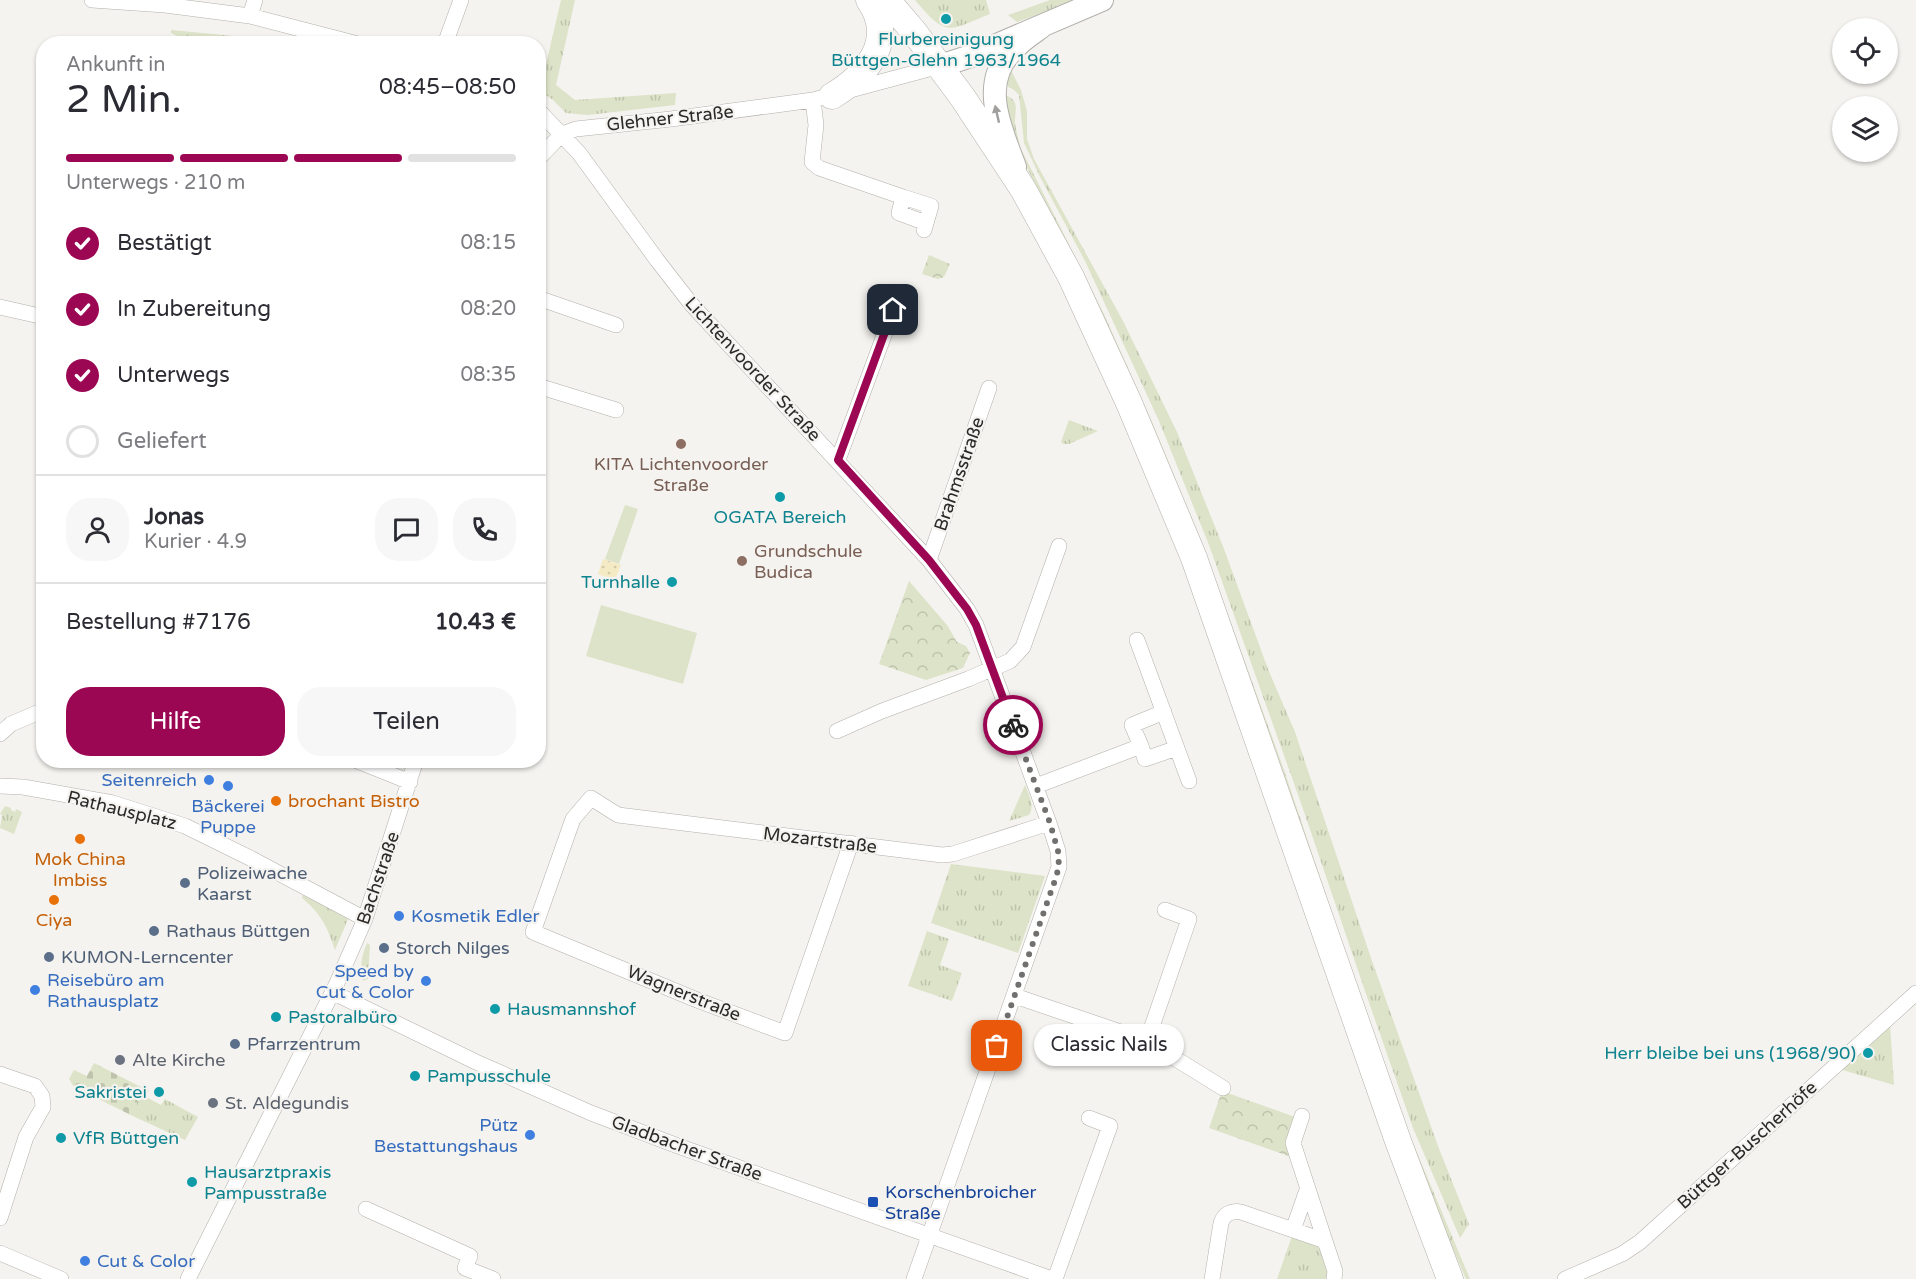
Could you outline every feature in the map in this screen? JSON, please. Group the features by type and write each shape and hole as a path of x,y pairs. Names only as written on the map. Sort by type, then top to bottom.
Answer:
{"main road":[{"path":"823,98 857,80 875,54 879,28 876,12 869,0"},
{"path":"887,0 940,66 1023,189 1076,286 1154,460 1194,558 1398,1142 1450,1279"},
{"path":"940,66 1040,28 1102,0"},
{"path":"1023,189 999,121 994,99 995,87 1005,58 1022,41 1040,28"}],"street":[{"path":"92,0 165,5 250,16 327,36"},
{"path":"250,16 255,0"},
{"path":"448,36 460,0"},
{"name":"Glehner Straße","path":"562,134 591,126 671,119 823,98 940,66"},
{"path":"823,98 816,125 812,162 819,168 931,206 925,226"},
{"name":"Lichtenvoorder Straße","path":"546,118 562,134 692,305 929,560 967,609 976,625 1050,823 1058,851 1059,867 930,1236"},
{"path":"546,150 562,134"},
{"path":"838,460 900,292"},
{"path":"546,301 616,325"},
{"path":"0,307 36,315"},
{"path":"546,388 616,410"},
{"name":"Brahmsstraße","path":"929,560 989,388"},
{"path":"837,731 1010,661 1023,647 1059,546"},
{"path":"1137,640 1189,781"},
{"path":"1164,712 1132,725 1145,759 1177,748"},
{"path":"0,734 10,723 36,713"},
{"path":"1036,786 1141,746"},
{"path":"375,768 410,782"},
{"name":"Bachstraße","path":"188,1279 332,992 365,919 414,768"},
{"name":"Rathausplatz","path":"0,786 113,803 185,826 219,841 365,919"},
{"name":"Mozartstraße","path":"591,798 618,815 942,855 953,854 1050,823"},
{"name":"Wagnerstraße","path":"591,798 573,819 533,932 697,1000 785,1033 851,843"},
{"path":"1147,1041 1189,919 1165,910"},
{"name":"Gladbacher Straße","path":"332,992 476,1062 591,1113 1053,1279"},
{"name":"Büttger-Buscherhöfe","path":"1565,1279 1622,1254 1640,1242 1916,993"},
{"path":"1015,996 1147,1041 1223,1088"},
{"path":"0,1074 28,1083 39,1091 44,1102 26,1137 0,1218"},
{"path":"1302,1116 1293,1143 1335,1271 1334,1279"},
{"path":"1053,1279 1110,1126 1089,1118"},
{"path":"1293,1230 1307,1190"},
{"path":"366,1209 470,1256 465,1268 493,1279"},
{"path":"1212,1279 1221,1224 1228,1214 1234,1211 1325,1241"},
{"path":"914,1279 930,1236"},
{"path":"0,1254 61,1279"}],"green space":[{"path":"561,0 575,0 556,85 575,100 676,93 675,105 588,115 566,113 546,95 546,64"},
{"path":"915,0 986,0 990,14 949,28 934,21"},
{"path":"1050,0 1078,0 1017,22 1008,15"},
{"path":"171,30 234,36 177,36 171,33"},
{"path":"1009,69 1021,90 1027,111 1027,139 1034,159 1123,321 1177,432 1224,549 1268,669 1295,732 1371,958 1438,1146 1469,1224 1460,1238 1413,1128 1209,545 1159,421 1085,261 1024,143 1019,95 1003,84"},
{"path":"1001,93 1016,104 1015,123 1020,147 1104,314 1203,545 1284,770 1397,1105 1470,1279 1466,1279 1438,1215 1076,262 1004,118"},
{"path":"929,255 950,264 944,277 938,279 922,274"},
{"path":"1069,420 1098,431 1069,444 1063,444 1061,442"},
{"path":"625,505 638,509 619,564 605,559"},
{"path":"909,581 947,625 957,642 966,646 970,653 963,668 926,680 879,664"},
{"path":"601,605 697,633 683,684 586,656"},
{"path":"1025,785 1031,800 1031,811 1029,815 1009,821"},
{"path":"5,806 15,812 16,809 22,812 14,834 0,828 2,815 0,814"},
{"path":"951,864 1045,876 1018,953 931,923"},
{"path":"303,894 348,919 335,950 323,921 302,898"},
{"path":"927,931 949,939 940,965 962,973 952,1001 908,986"},
{"path":"367,943 370,945 368,979 363,981 362,962"},
{"path":"1890,1023 1894,1085 1839,1069"},
{"path":"94,1063 137,1085 137,1118 74,1087 69,1079 74,1070 87,1076"},
{"path":"137,1085 149,1091 146,1097 161,1105 165,1099 198,1117 185,1140 137,1118"},
{"path":"1222,1091 1295,1117 1286,1144 1291,1157 1209,1128"},
{"path":"1292,1236 1320,1247 1328,1266 1328,1279 1277,1279"}],"sand":[{"path":"603,559 621,565 615,580 598,574"}],"way so far":[{"path":"997,1046 1059,867 1058,851 1050,823 1013,725"}],"place":[{"name":"Flurbereinigung Büttgen-Glehn 1963/1964","path":"946,19"},
{"name":"KITA Lichtenvoorder Straße","path":"681,444"},
{"name":"OGATA Bereich","path":"780,497"},
{"name":"Grundschule Budica","path":"742,561"},
{"name":"Turnhalle","path":"672,582"},
{"name":"Seitenreich","path":"209,780"},
{"name":"Bäckerei Puppe","path":"228,786"},
{"name":"brochant Bistro","path":"276,801"},
{"name":"Mok China Imbiss","path":"80,839"},
{"name":"Polizeiwache Kaarst","path":"185,883"},
{"name":"Ciya","path":"54,900"},
{"name":"Kosmetik Edler","path":"399,916"},
{"name":"Rathaus Büttgen","path":"154,931"},
{"name":"Storch Nilges","path":"384,948"},
{"name":"KUMON-Lerncenter","path":"49,957"},
{"name":"Speed by Cut & Color","path":"426,981"},
{"name":"Reisebüro am Rathausplatz","path":"35,990"},
{"name":"Hausmannshof","path":"495,1009"},
{"name":"Pastoralbüro","path":"276,1017"},
{"name":"Pfarrzentrum","path":"235,1044"},
{"name":"Classic Nails","path":"997,1046"},
{"name":"Herr bleibe bei uns (1968/90)","path":"1868,1053"},
{"name":"Alte Kirche","path":"120,1060"},
{"name":"Pampusschule","path":"415,1076"},
{"name":"Sakristei","path":"159,1092"},
{"name":"St. Aldegundis","path":"213,1103"},
{"name":"Pütz Bestattungshaus","path":"530,1135"},
{"name":"VfR Büttgen","path":"61,1138"},
{"name":"Hausarztpraxis Pampusstraße","path":"192,1182"},
{"name":"Korschenbroicher Straße","path":"873,1202"},
{"name":"Cut & Color","path":"85,1261"}],"route":[{"path":"893,310 838,460 929,560 967,609 976,625 1013,725"}]}
